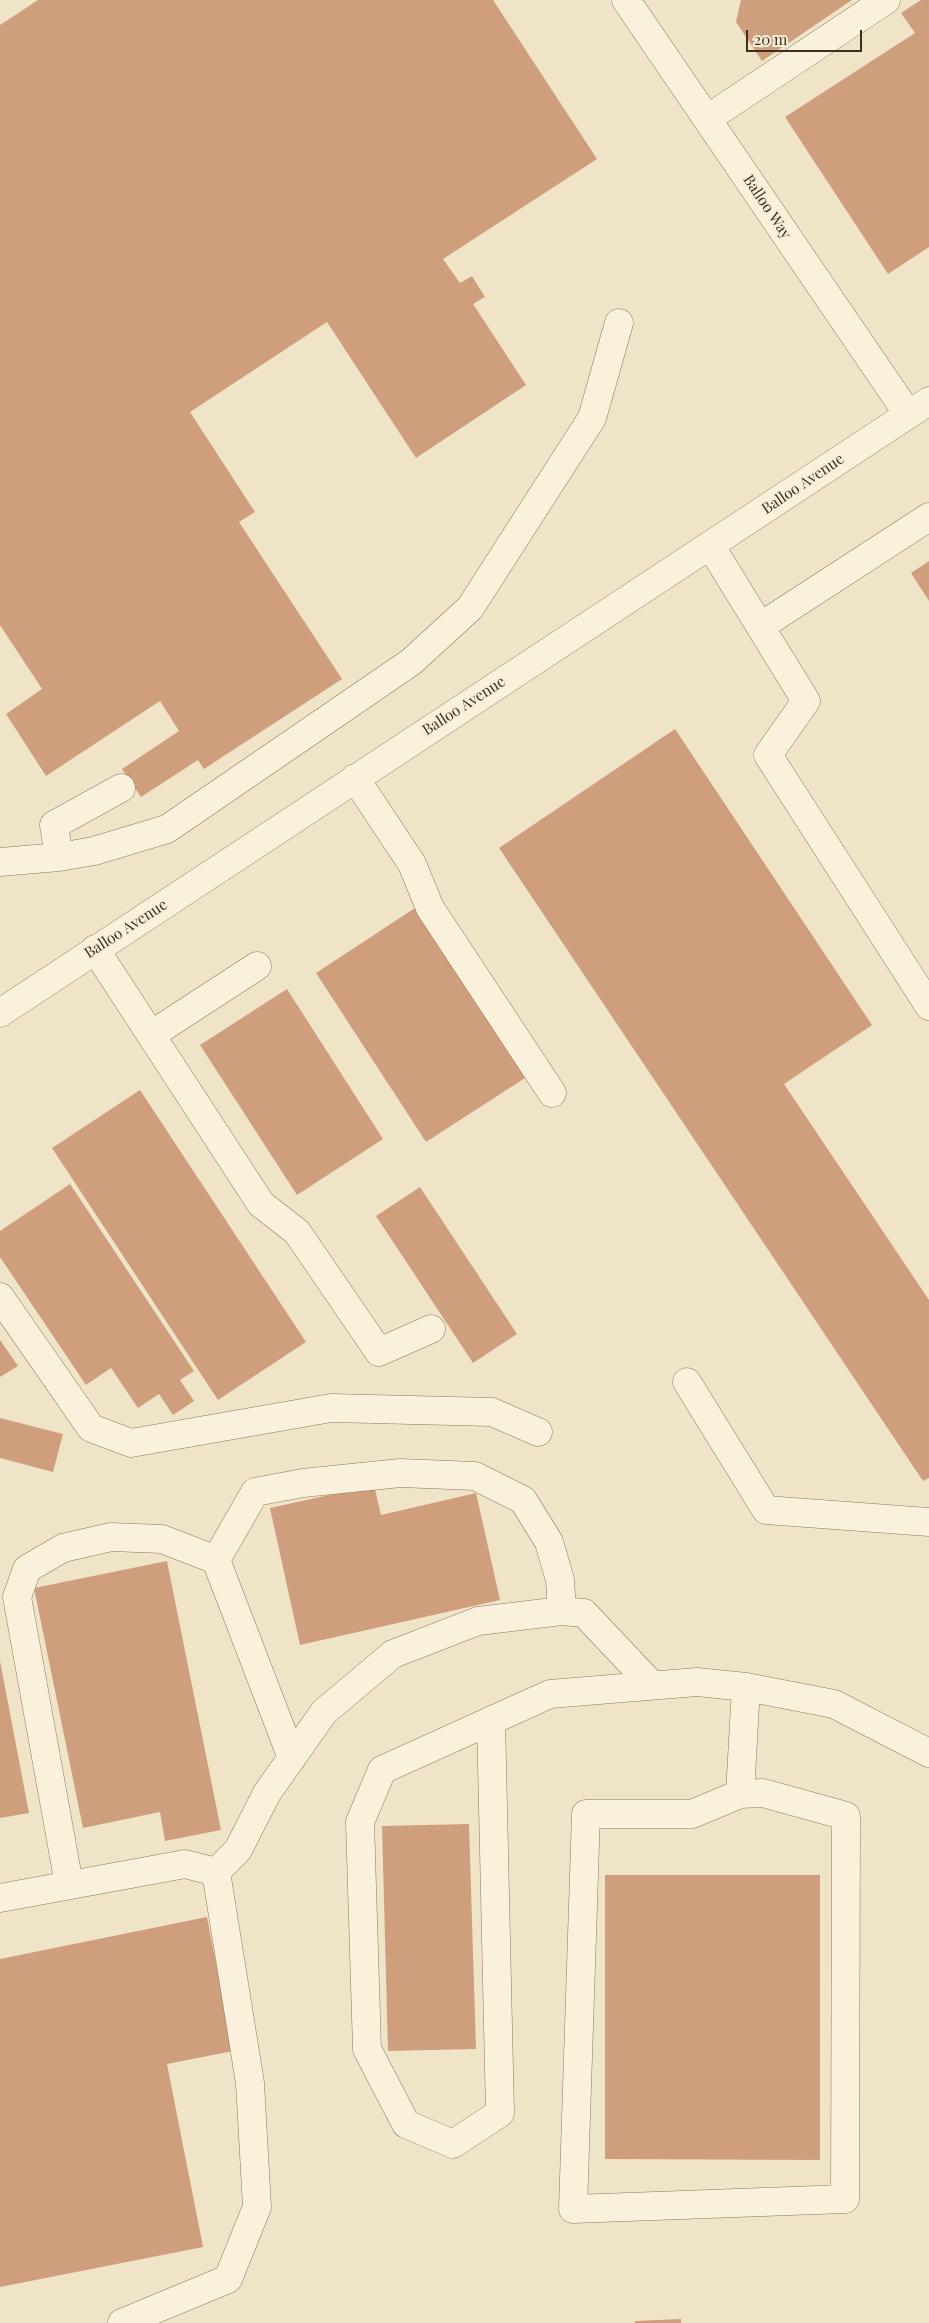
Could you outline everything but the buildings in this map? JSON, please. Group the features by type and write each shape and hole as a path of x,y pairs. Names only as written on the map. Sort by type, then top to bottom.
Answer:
{"street":[{"name":"Balloo Way","path":"626,0 707,119 918,408"},
{"path":"707,119 886,0"},
{"path":"0,862 59,857 94,851 167,830 411,662 470,608 592,418 620,323"},
{"name":"Balloo Avenue","path":"0,1013 918,408"},
{"path":"761,626 929,517"},
{"path":"710,546 806,701 768,755 929,1006"},
{"path":"355,778 412,864 430,908 552,1093"},
{"path":"59,857 54,825 121,788"},
{"path":"95,949 261,1204 297,1232 379,1352 431,1329"},
{"path":"151,1035 257,966"},
{"path":"0,1297 91,1428 131,1444 331,1408 492,1412 538,1432"},
{"path":"687,1382 766,1510 929,1522"},
{"path":"216,1560 254,1492 303,1482 400,1474 475,1476 523,1500 549,1542 560,1580 562,1611"},
{"path":"69,1884 17,1597 27,1569 63,1548 111,1537 162,1539 216,1560 292,1758"},
{"path":"216,1872 238,1850 267,1793 324,1712 394,1654 478,1621 562,1611 584,1612 652,1686"},
{"path":"491,1720 500,2113 453,2144 406,2124 367,2049 360,1822 382,1770 491,1720 550,1694 697,1682 746,1687 834,1704 929,1753"},
{"path":"740,1794 746,1687"},
{"path":"763,1793 846,1816 845,2199 573,2209 586,1814 692,1814 740,1794 763,1793"},
{"path":"0,1898 185,1864 216,1872"},
{"path":"122,2323 228,2279 257,2207 250,2083 216,1872"}]}
